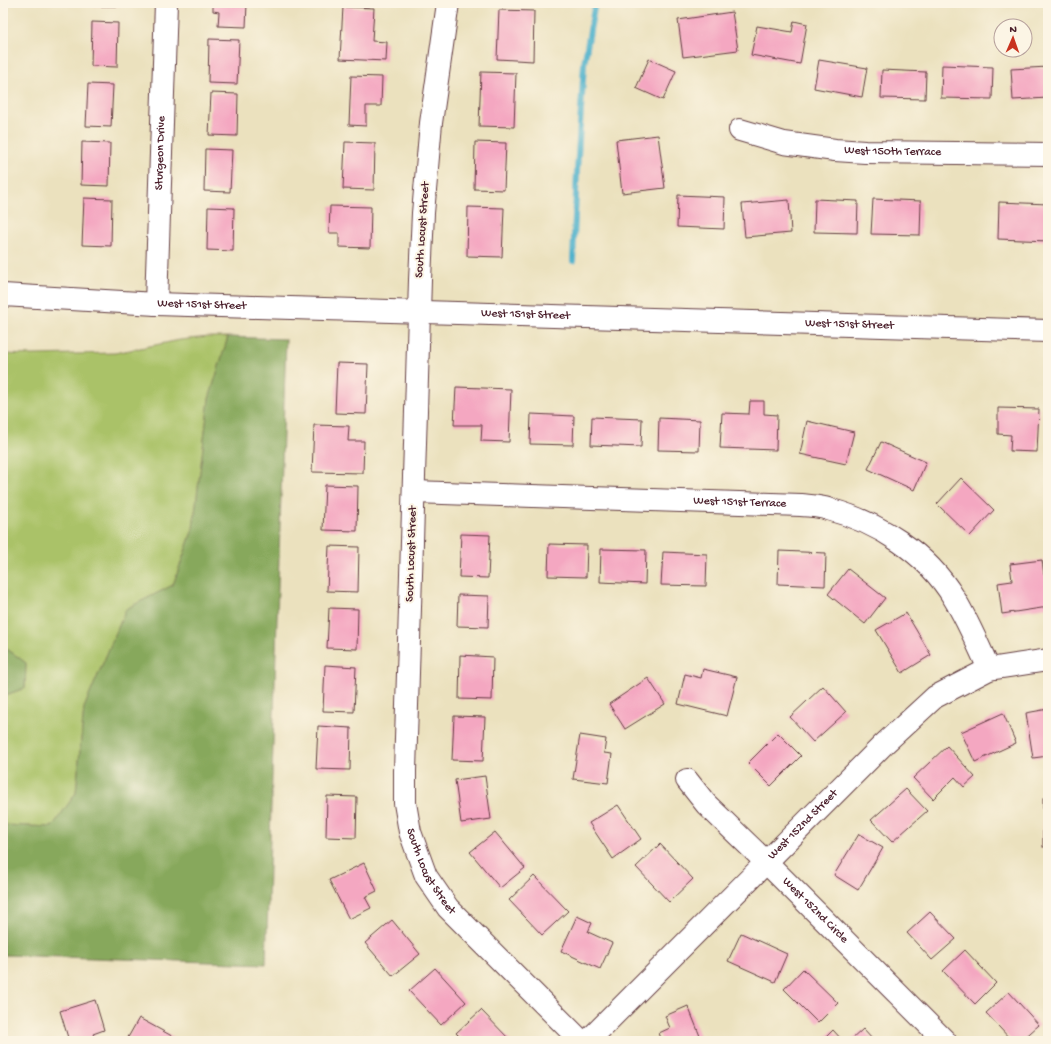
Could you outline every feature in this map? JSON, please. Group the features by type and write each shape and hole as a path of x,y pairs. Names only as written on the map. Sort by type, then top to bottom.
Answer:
{"street":[{"name":"Sturgeon Drive","path":"156,304 166,3"},
{"name":"South Locust Street","path":"448,3 431,123 423,212 418,312 405,803 410,832 426,876 448,908 581,1041"},
{"name":"West 150th Terrace","path":"740,130 784,142 835,150 865,152 1048,154"},
{"name":"West 151st Street","path":"3,295 156,304 1048,332"},
{"name":"West 151st Terrace","path":"414,492 801,505 827,508 856,517 886,532 917,555 931,568 953,596 967,620 989,669"},
{"name":"West 152nd Street","path":"588,1041 884,744 935,697 989,669 1048,660"},
{"name":"West 152nd Circle","path":"687,780 706,804 766,862 944,1041"}],"green space":[{"path":"208,337 228,337 209,399 193,529 173,585 126,609 84,708 76,793 52,827 3,825 3,696 25,688 26,663 3,646 3,354 33,355 115,353 180,340"},
{"path":"228,337 286,339 266,964 3,955 3,825 52,827 76,793 84,708 126,609 173,585 193,529 209,399"},
{"path":"3,646 26,663 25,688 3,696"}],"building":[{"path":"89,3 120,3 120,6 89,6"},
{"path":"213,3 247,3 246,27 218,26 219,12 213,11"},
{"path":"343,7 374,8 372,41 387,42 386,61 340,59"},
{"path":"499,10 534,11 533,61 497,59"},
{"path":"732,12 738,50 683,57 678,20"},
{"path":"794,21 807,24 800,64 751,55 757,26 792,32"},
{"path":"92,22 118,23 117,67 91,66"},
{"path":"209,39 239,40 237,84 208,83"},
{"path":"649,59 676,71 663,100 636,88"},
{"path":"819,60 867,68 862,97 814,88"},
{"path":"942,65 993,67 992,99 941,98"},
{"path":"1048,67 1048,98 1013,100 1011,69"},
{"path":"882,70 926,72 925,99 881,98"},
{"path":"481,72 516,73 514,127 479,126"},
{"path":"351,76 382,77 381,106 366,106 366,126 349,125"},
{"path":"88,84 113,85 111,127 86,126"},
{"path":"211,93 238,94 237,136 209,135"},
{"path":"658,135 665,188 622,193 616,140"},
{"path":"82,142 110,143 109,186 81,185"},
{"path":"345,142 375,143 374,190 343,189"},
{"path":"475,142 506,143 504,190 474,189"},
{"path":"205,149 232,150 230,192 204,191"},
{"path":"678,195 725,197 724,229 677,227"},
{"path":"84,198 112,199 111,246 82,245"},
{"path":"815,199 858,201 857,233 814,232"},
{"path":"873,199 921,201 920,235 871,234"},
{"path":"789,200 791,233 745,237 742,204"},
{"path":"999,202 1048,204 1048,241 998,239"},
{"path":"330,206 371,207 370,248 339,247 339,233 329,233"},
{"path":"208,207 234,208 233,251 207,250"},
{"path":"468,207 504,208 502,257 467,256"},
{"path":"337,363 368,364 366,414 335,413"},
{"path":"456,387 511,389 509,442 481,441 482,425 454,425"},
{"path":"750,401 764,401 764,414 777,415 776,450 720,448 722,413 749,414"},
{"path":"998,408 1039,409 1037,452 1010,451 1011,435 998,434"},
{"path":"531,414 574,416 573,445 530,444"},
{"path":"592,417 642,419 641,447 591,445"},
{"path":"659,418 700,420 699,451 658,450"},
{"path":"807,421 854,432 846,464 800,454"},
{"path":"314,425 349,426 348,441 364,441 363,473 312,472"},
{"path":"881,442 926,462 914,490 868,469"},
{"path":"961,478 994,510 970,536 937,504"},
{"path":"325,485 358,486 357,531 323,530"},
{"path":"461,534 490,535 488,578 459,577"},
{"path":"549,544 587,545 586,577 548,576"},
{"path":"329,546 359,547 358,592 327,591"},
{"path":"601,549 646,550 645,584 600,582"},
{"path":"779,551 826,553 825,586 778,584"},
{"path":"663,552 707,554 706,586 661,585"},
{"path":"1042,560 1044,575 1048,575 1048,607 1002,614 998,583 1012,581 1010,564"},
{"path":"848,569 885,598 865,624 828,594"},
{"path":"458,595 489,596 488,627 457,626"},
{"path":"329,608 358,609 357,649 327,648"},
{"path":"906,613 931,655 902,673 876,630"},
{"path":"460,655 493,657 492,700 459,699"},
{"path":"325,665 356,667 354,712 323,711"},
{"path":"703,669 737,677 727,716 678,704 685,674 701,678"},
{"path":"648,678 665,704 625,729 609,704"},
{"path":"823,686 846,712 813,742 790,717"},
{"path":"1048,709 1048,756 1033,758 1026,713"},
{"path":"1003,713 1016,743 975,762 961,732"},
{"path":"454,716 485,717 483,761 452,760"},
{"path":"318,726 351,728 350,770 316,769"},
{"path":"778,733 801,756 771,786 748,763"},
{"path":"580,735 606,739 604,753 612,754 608,783 573,779"},
{"path":"947,746 975,777 964,787 955,777 933,799 913,778"},
{"path":"485,776 491,819 461,823 455,780"},
{"path":"906,789 927,811 892,842 871,820"},
{"path":"327,796 357,797 356,838 326,837"},
{"path":"1043,798 1048,798 1048,847 1043,847"},
{"path":"618,805 641,839 613,859 589,823"},
{"path":"495,832 525,868 500,888 470,852"},
{"path":"859,834 883,848 858,890 834,875"},
{"path":"660,844 693,879 669,902 636,867"},
{"path":"364,863 377,891 365,897 371,908 349,919 329,880"},
{"path":"534,876 568,911 542,935 509,900"},
{"path":"930,912 956,939 932,960 907,933"},
{"path":"577,916 592,923 588,932 612,943 600,969 561,951"},
{"path":"392,920 420,954 393,976 365,943"},
{"path":"741,933 787,954 775,982 728,961"},
{"path":"965,950 996,983 975,1004 943,971"},
{"path":"435,968 466,1002 441,1025 409,991"},
{"path":"803,969 838,1003 818,1023 784,989"},
{"path":"1009,992 1039,1025 1021,1041 1012,1041 986,1013"},
{"path":"95,1000 104,1030 93,1034 96,1041 69,1041 60,1011"},
{"path":"688,1006 702,1041 662,1041 659,1033 670,1028 665,1016"},
{"path":"481,1010 511,1041 464,1041 456,1033"},
{"path":"139,1018 181,1041 126,1041"},
{"path":"863,1029 874,1041 850,1041"},
{"path":"833,1030 843,1041 822,1041"},
{"path":"1048,1030 1048,1041 1044,1041"}],"waterway":[{"path":"573,261 584,64 595,3"}]}
